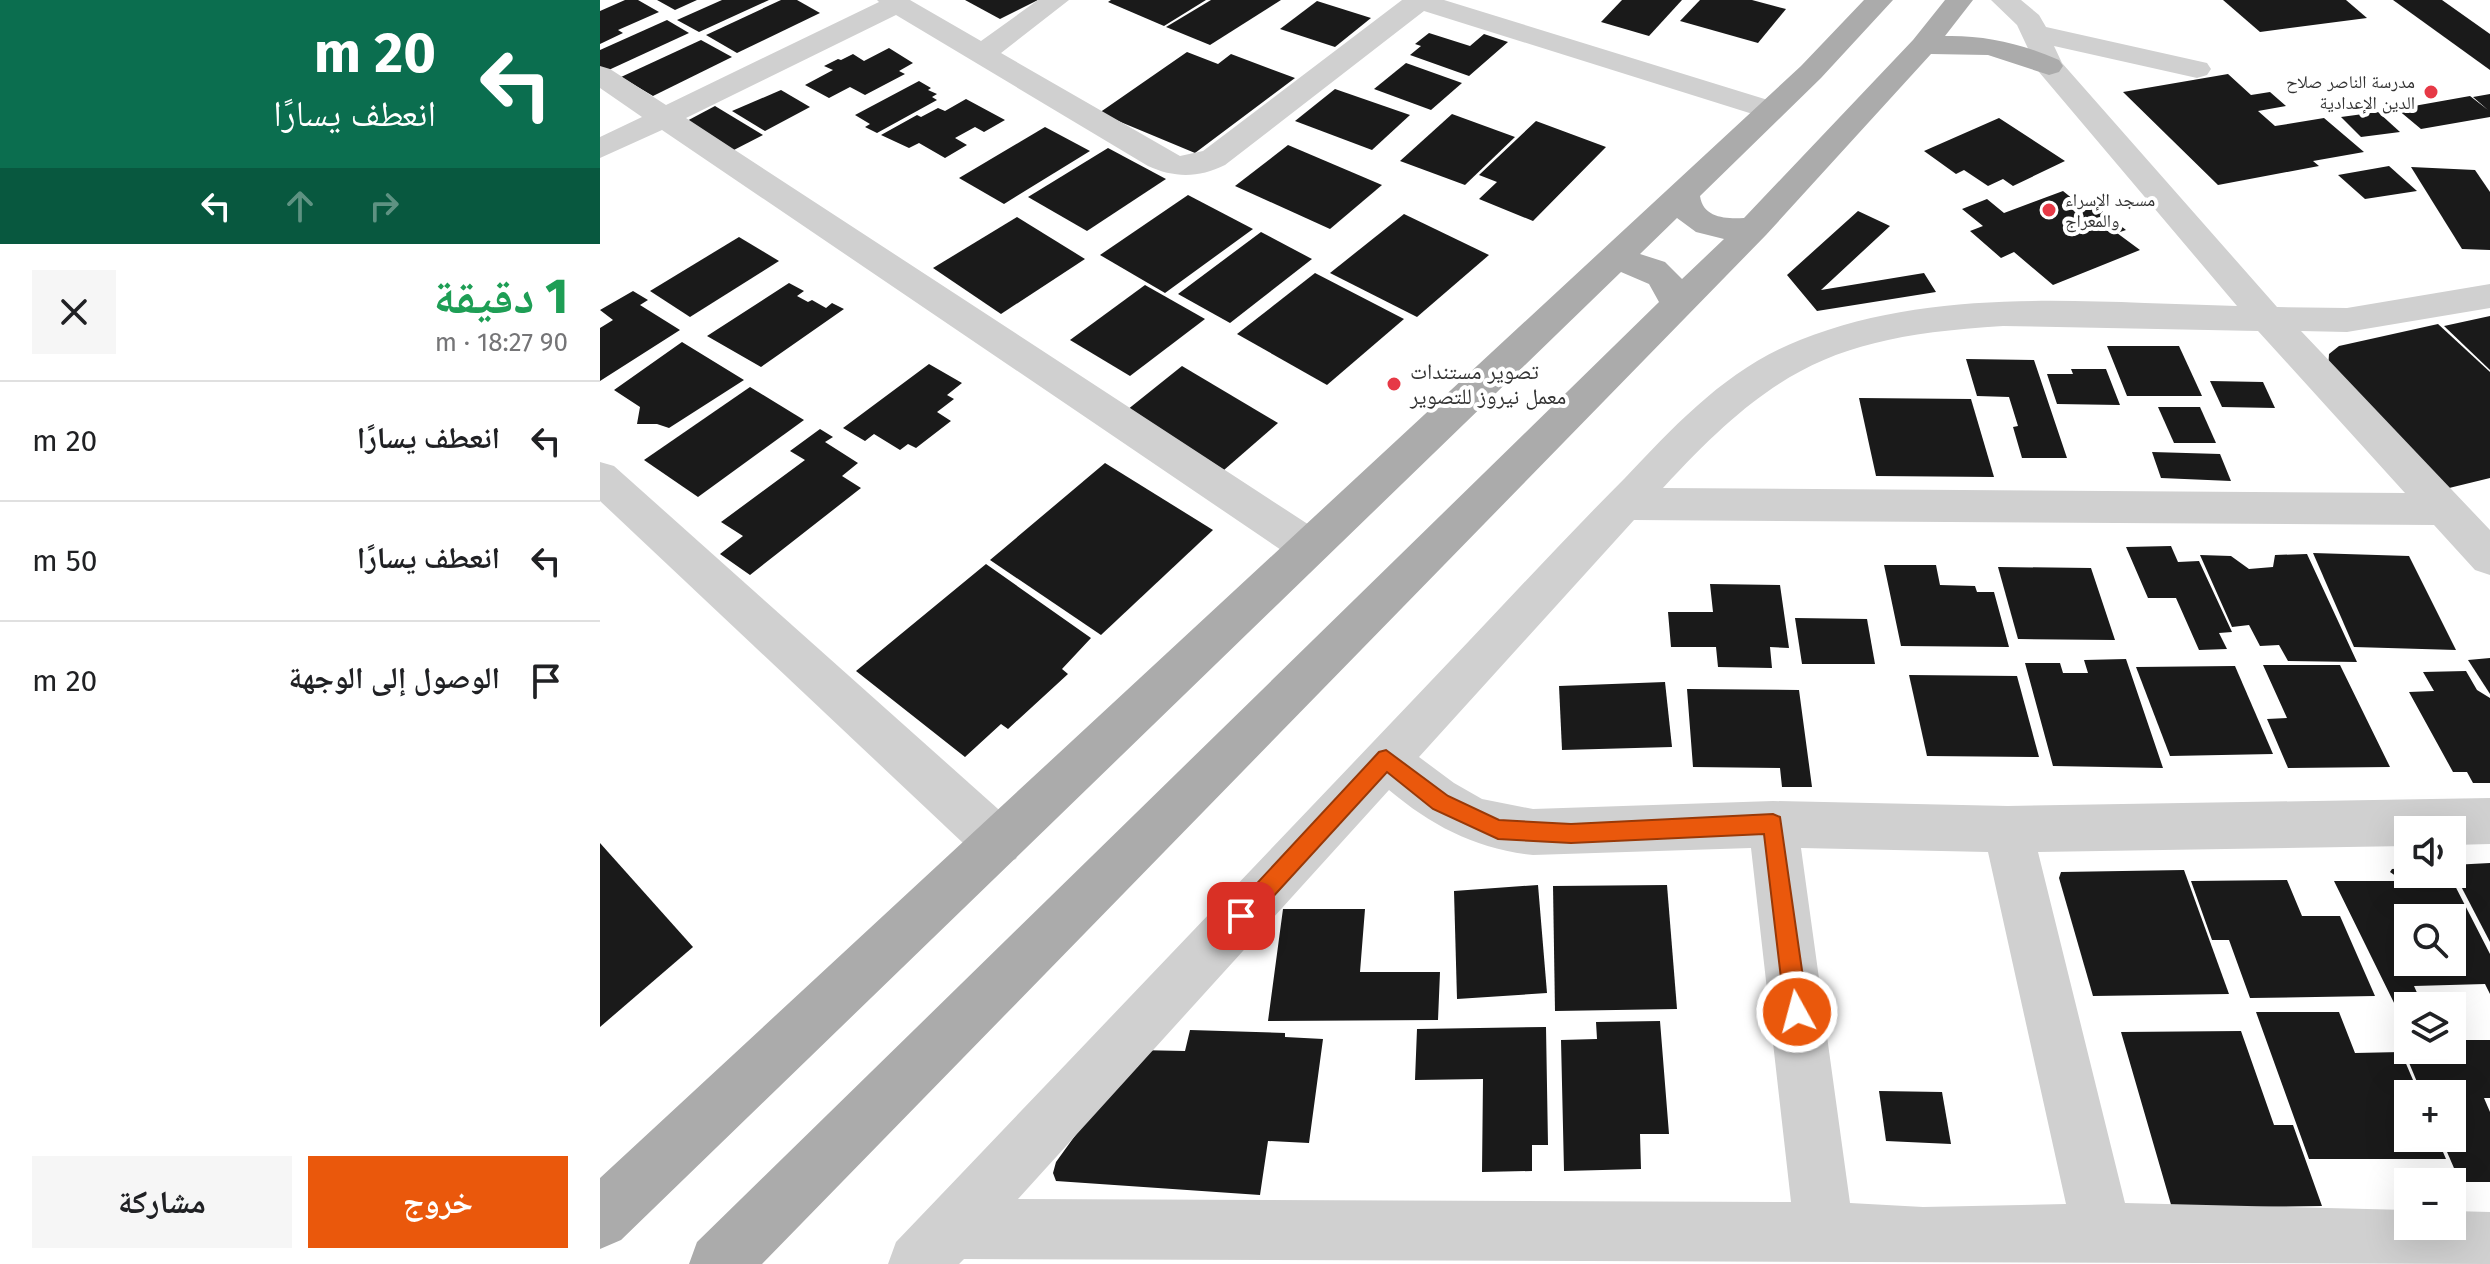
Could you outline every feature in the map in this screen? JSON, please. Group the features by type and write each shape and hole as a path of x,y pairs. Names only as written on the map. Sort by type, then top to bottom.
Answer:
{"main road":[{"path":"600,1219 1770,110 1879,0"},
{"path":"719,1264 1754,228 1923,46 1959,0"},
{"path":"1923,46 1987,45 2049,66"},
{"path":"1683,191 1683,201 1697,218 1724,229 1754,228"},
{"path":"1610,260 1627,261 1657,272 1675,291 1677,304"}],"street":[{"path":"981,55 1055,0"},
{"path":"600,149 894,2 1166,162 1192,166 1214,158 1418,0 1770,110"},
{"path":"2005,0 2018,10 2035,33 2049,66 2269,320 2471,529"},
{"path":"2035,33 2197,69"},
{"path":"600,75 1308,546"},
{"path":"935,1246 1624,504 1714,411 1758,377 1837,341 1920,321 2003,314 2347,320 2490,296"},
{"path":"600,477 998,842"},
{"path":"1624,504 2471,529"},
{"path":"1386,759 1440,802 1498,829 1571,833 1773,824 2008,829 2490,821"},
{"path":"1773,824 1824,1232"},
{"path":"2008,829 2102,1233"},
{"path":"935,1246 1824,1232 1926,1251 2102,1233 2490,1242"}],"building":[{"path":"625,0 638,0 659,12 618,30 623,33 600,44 600,11"},
{"path":"657,0 697,0 675,10"},
{"path":"722,0 769,0 699,32 677,20"},
{"path":"781,0 797,0 820,13 737,53 706,35"},
{"path":"965,0 1038,0 1000,19"},
{"path":"1206,0 1164,26 1108,2"},
{"path":"1211,0 1281,0 1210,45 1166,27"},
{"path":"1622,0 1682,0 1649,36 1601,22"},
{"path":"1700,0 1752,0 1786,9 1758,43 1680,21"},
{"path":"2223,0 2346,0 2367,18 2260,32"},
{"path":"2393,0 2442,0 2490,34 2490,70"},
{"path":"1317,1 1371,18 1335,47 1280,29"},
{"path":"667,20 689,33 600,74 600,50"},
{"path":"1429,33 1470,46 1484,34 1508,42 1469,76 1410,55 1421,46 1415,44"},
{"path":"701,40 732,57 653,96 621,77"},
{"path":"889,48 913,63 899,71 905,74 865,95 850,87 829,98 805,85 833,70 824,66 838,59 853,54 864,61"},
{"path":"1187,52 1218,64 1231,54 1295,78 1195,153 1099,113"},
{"path":"1406,63 1462,83 1431,110 1374,89"},
{"path":"2228,74 2251,95 2270,92 2286,106 2258,111 2275,126 2324,118 2364,152 2313,161 2319,166 2218,185 2123,92"},
{"path":"919,81 937,94 932,97 937,100 877,133 865,127 870,124 855,115"},
{"path":"1335,89 1410,115 1372,150 1295,121"},
{"path":"781,90 810,107 765,131 732,111"},
{"path":"2490,94 2490,117 2421,129 2397,109 2470,96 2488,110 2473,97"},
{"path":"966,99 1005,120 984,132 975,127 955,138 967,145 945,158 919,143 909,148 881,135 917,115 921,117 938,108 945,111"},
{"path":"715,106 763,135 730,152 683,123"},
{"path":"2378,112 2400,132 2361,137 2341,117"},
{"path":"1452,114 1515,137 1465,185 1400,161"},
{"path":"1999,118 2065,161 2013,186 2003,179 1988,186 1964,170 1956,174 1924,151"},
{"path":"1536,121 1606,147 1533,221 1479,199 1497,182 1479,175"},
{"path":"1045,127 1090,151 1004,204 959,178"},
{"path":"1288,145 1382,185 1330,229 1235,186"},
{"path":"1108,148 1166,179 1087,231 1028,197"},
{"path":"2389,166 2417,191 2365,199 2338,175"},
{"path":"2411,167 2475,170 2490,192 2490,250 2462,249"},
{"path":"2063,191 2084,208 2093,204 2126,230 2117,233 2140,250 2053,285 2014,252 2001,258 1970,231 1983,226 1962,209 1987,199 2004,213"},
{"path":"1188,195 1253,229 1165,293 1100,255"},
{"path":"1858,211 1890,226 1821,290 1924,273 1936,292 1817,311 1787,275"},
{"path":"1404,214 1489,255 1417,317 1330,273"},
{"path":"1017,217 1085,259 1001,314 933,268"},
{"path":"1261,232 1312,259 1230,323 1178,294"},
{"path":"739,237 779,261 690,317 650,291"},
{"path":"1315,273 1404,319 1327,385 1237,334"},
{"path":"789,283 804,291 797,296 808,302 812,300 826,308 832,303 844,309 761,367 707,336"},
{"path":"1145,285 1205,319 1130,376 1070,340"},
{"path":"633,291 648,300 640,305 680,330 600,381 600,328 613,320 600,310"},
{"path":"2490,316 2490,370 2444,326"},
{"path":"2438,324 2490,372 2490,478 2445,489 2328,369 2329,354 2339,346"},
{"path":"682,342 744,380 669,428 657,424 637,424 640,407 614,390"},
{"path":"2107,346 2179,346 2202,396 2127,396"},
{"path":"1966,359 2034,360 2067,458 2022,458 2013,427 2018,426 2009,397 1977,396"},
{"path":"929,364 962,383 947,395 954,399 937,412 951,421 916,448 908,444 900,450 874,434 865,441 843,428"},
{"path":"1182,366 1278,423 1224,470 1127,410"},
{"path":"2071,369 2106,369 2120,405 2057,404 2047,374 2073,374"},
{"path":"2210,381 2263,382 2275,408 2222,407"},
{"path":"750,387 804,420 698,497 644,460"},
{"path":"1859,398 1971,399 1994,477 1876,476"},
{"path":"2158,407 2200,407 2216,443 2174,443"},
{"path":"820,429 833,437 825,442 858,463 842,476 861,488 750,575 720,554 743,536 721,522 805,460 790,451"},
{"path":"2152,452 2220,454 2231,481 2161,478"},
{"path":"1105,463 1213,530 1101,635 990,560"},
{"path":"2171,546 2178,562 2199,561 2232,632 2219,633 2227,649 2199,650 2176,598 2148,598 2126,547"},
{"path":"2313,553 2409,556 2456,650 2354,647"},
{"path":"2307,554 2357,662 2288,661 2279,645 2260,646 2249,625 2232,627 2200,555 2231,556 2249,569 2273,567 2275,555"},
{"path":"986,564 1091,638 1062,669 1068,674 1008,729 1001,724 965,757 856,671"},
{"path":"1884,565 1936,565 1940,585 1975,586 1977,592 1994,592 2009,647 1901,646"},
{"path":"1998,567 2091,568 2115,640 2018,639"},
{"path":"1710,584 1780,585 1789,648 1770,647 1772,668 1718,667 1716,647 1671,647 1668,612 1713,612"},
{"path":"1795,618 1867,619 1875,664 1802,664"},
{"path":"2490,658 2490,694 2468,660"},
{"path":"2126,659 2163,768 2053,766 2025,663 2060,663 2063,673 2088,673 2084,660"},
{"path":"2263,665 2340,665 2390,767 2288,768 2267,719 2287,718"},
{"path":"2235,666 2273,754 2170,756 2136,667"},
{"path":"2466,671 2477,690 2490,698 2490,783 2473,783 2467,772 2453,772 2409,692 2434,691 2423,672"},
{"path":"1909,675 2017,676 2039,757 1927,756"},
{"path":"1665,682 1672,747 1562,750 1559,686"},
{"path":"1687,689 1799,690 1812,787 1782,787 1780,768 1693,767"},
{"path":"600,843 693,947 600,1027"},
{"path":"2490,863 2490,942 2462,888 2466,888 2466,864"},
{"path":"2184,870 2229,994 2093,996 2059,878 2061,872"},
{"path":"2287,880 2302,916 2340,916 2375,996 2250,998 2229,940 2212,940 2191,881"},
{"path":"2334,881 2394,881 2394,888 2456,888 2464,904 2394,904 2394,976 2466,976 2466,907 2490,954 2490,994 2485,984 2414,986 2417,992 2394,992 2394,1003"},
{"path":"1538,885 1547,993 1457,999 1454,891"},
{"path":"1667,885 1677,1009 1555,1011 1553,886"},
{"path":"1283,909 1365,909 1360,972 1440,972 1438,1020 1268,1021"},
{"path":"2256,1012 2339,1012 2355,1053 2394,1052 2394,1064 2406,1064 2413,1080 2394,1080 2394,1152 2443,1152 2446,1159 2309,1159"},
{"path":"1660,1021 1669,1134 1640,1134 1641,1169 1564,1171 1561,1040 1597,1039 1596,1022"},
{"path":"1546,1027 1548,1145 1532,1145 1532,1171 1482,1172 1483,1079 1415,1080 1417,1029"},
{"path":"1190,1030 1285,1033 1285,1037 1323,1039 1309,1143 1268,1141 1260,1195 1056,1181 1053,1173 1056,1162 1137,1050 1185,1051"},
{"path":"2241,1031 2274,1125 2293,1125 2322,1206 2172,1208 2121,1032"},
{"path":"2466,1040 2490,1040 2490,1098 2484,1098 2490,1112 2490,1182 2466,1182 2466,1168 2454,1168 2447,1152 2466,1152 2466,1080 2416,1080 2410,1064 2466,1064"},
{"path":"1879,1091 1942,1092 1951,1144 1886,1141"}],"place":[{"name":"مدرسة الناصر صلاح الدين الإعدادية","path":"2431,92"},
{"name":"مسجد الإسراء والمعراج","path":"2049,210"},
{"name":"تصوير مستندات معمل نيروز للتصوير","path":"1394,384"}],"route":[{"path":"1241,916 1386,759 1440,802 1468,818 1498,829 1571,833 1773,824 1797,1012"}]}
